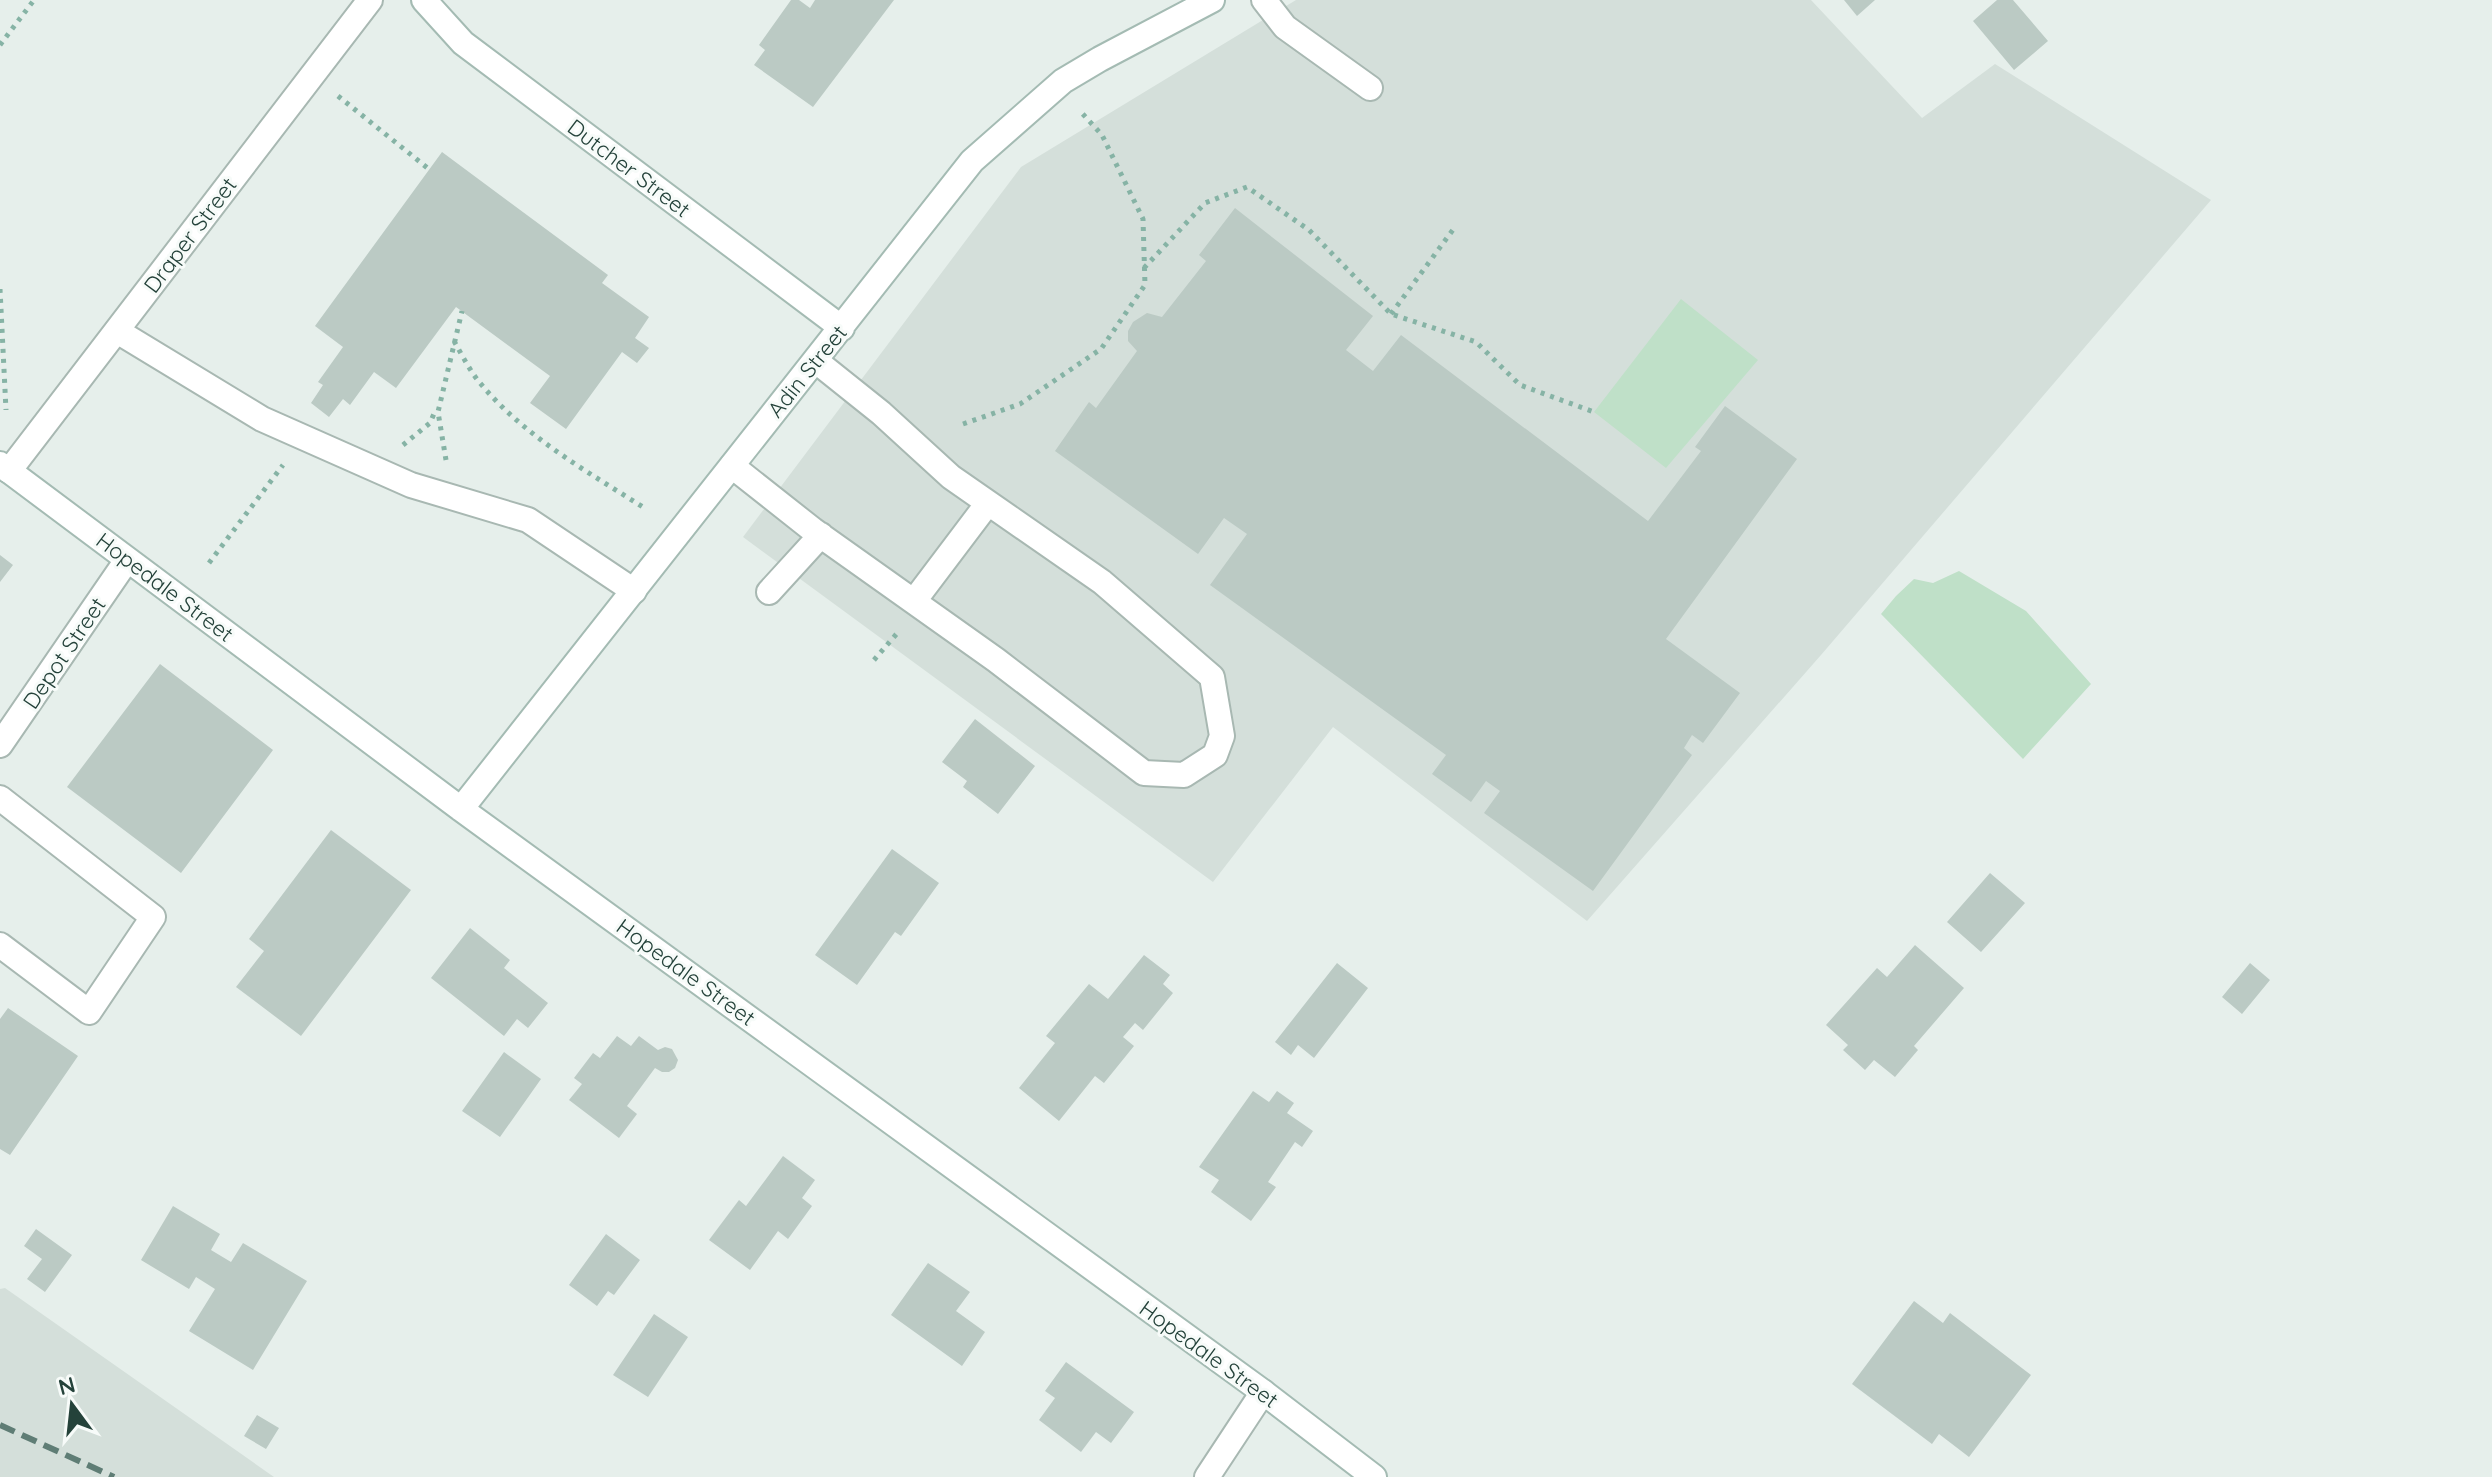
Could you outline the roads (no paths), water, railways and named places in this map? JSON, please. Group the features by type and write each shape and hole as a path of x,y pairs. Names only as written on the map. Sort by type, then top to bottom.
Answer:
{"street":[{"name":"Draper Street","path":"5,468 117,331 370,0"},
{"name":"Dutcher Street","path":"424,0 463,43 842,328"},
{"name":"Adin Street","path":"461,809 972,161 1063,81 1212,0"},
{"path":"1264,0 1285,27 1370,88"},
{"path":"117,331 262,419 303,438 411,485 528,520 634,591"},
{"path":"732,466 1144,773 1184,775 1215,755 1222,736 1212,677 1102,582 951,477 881,413 816,361"},
{"name":"Hopedale Street","path":"5,468 461,809 1263,1392 1374,1477"},
{"path":"914,601 988,503"},
{"path":"769,592 821,535"},
{"name":"Depot Street","path":"0,745 127,560"},
{"path":"0,798 153,917 89,1012 0,945"},
{"path":"1207,1477 1263,1392"}],"railway":[{"path":"0,1425 114,1477"}]}
